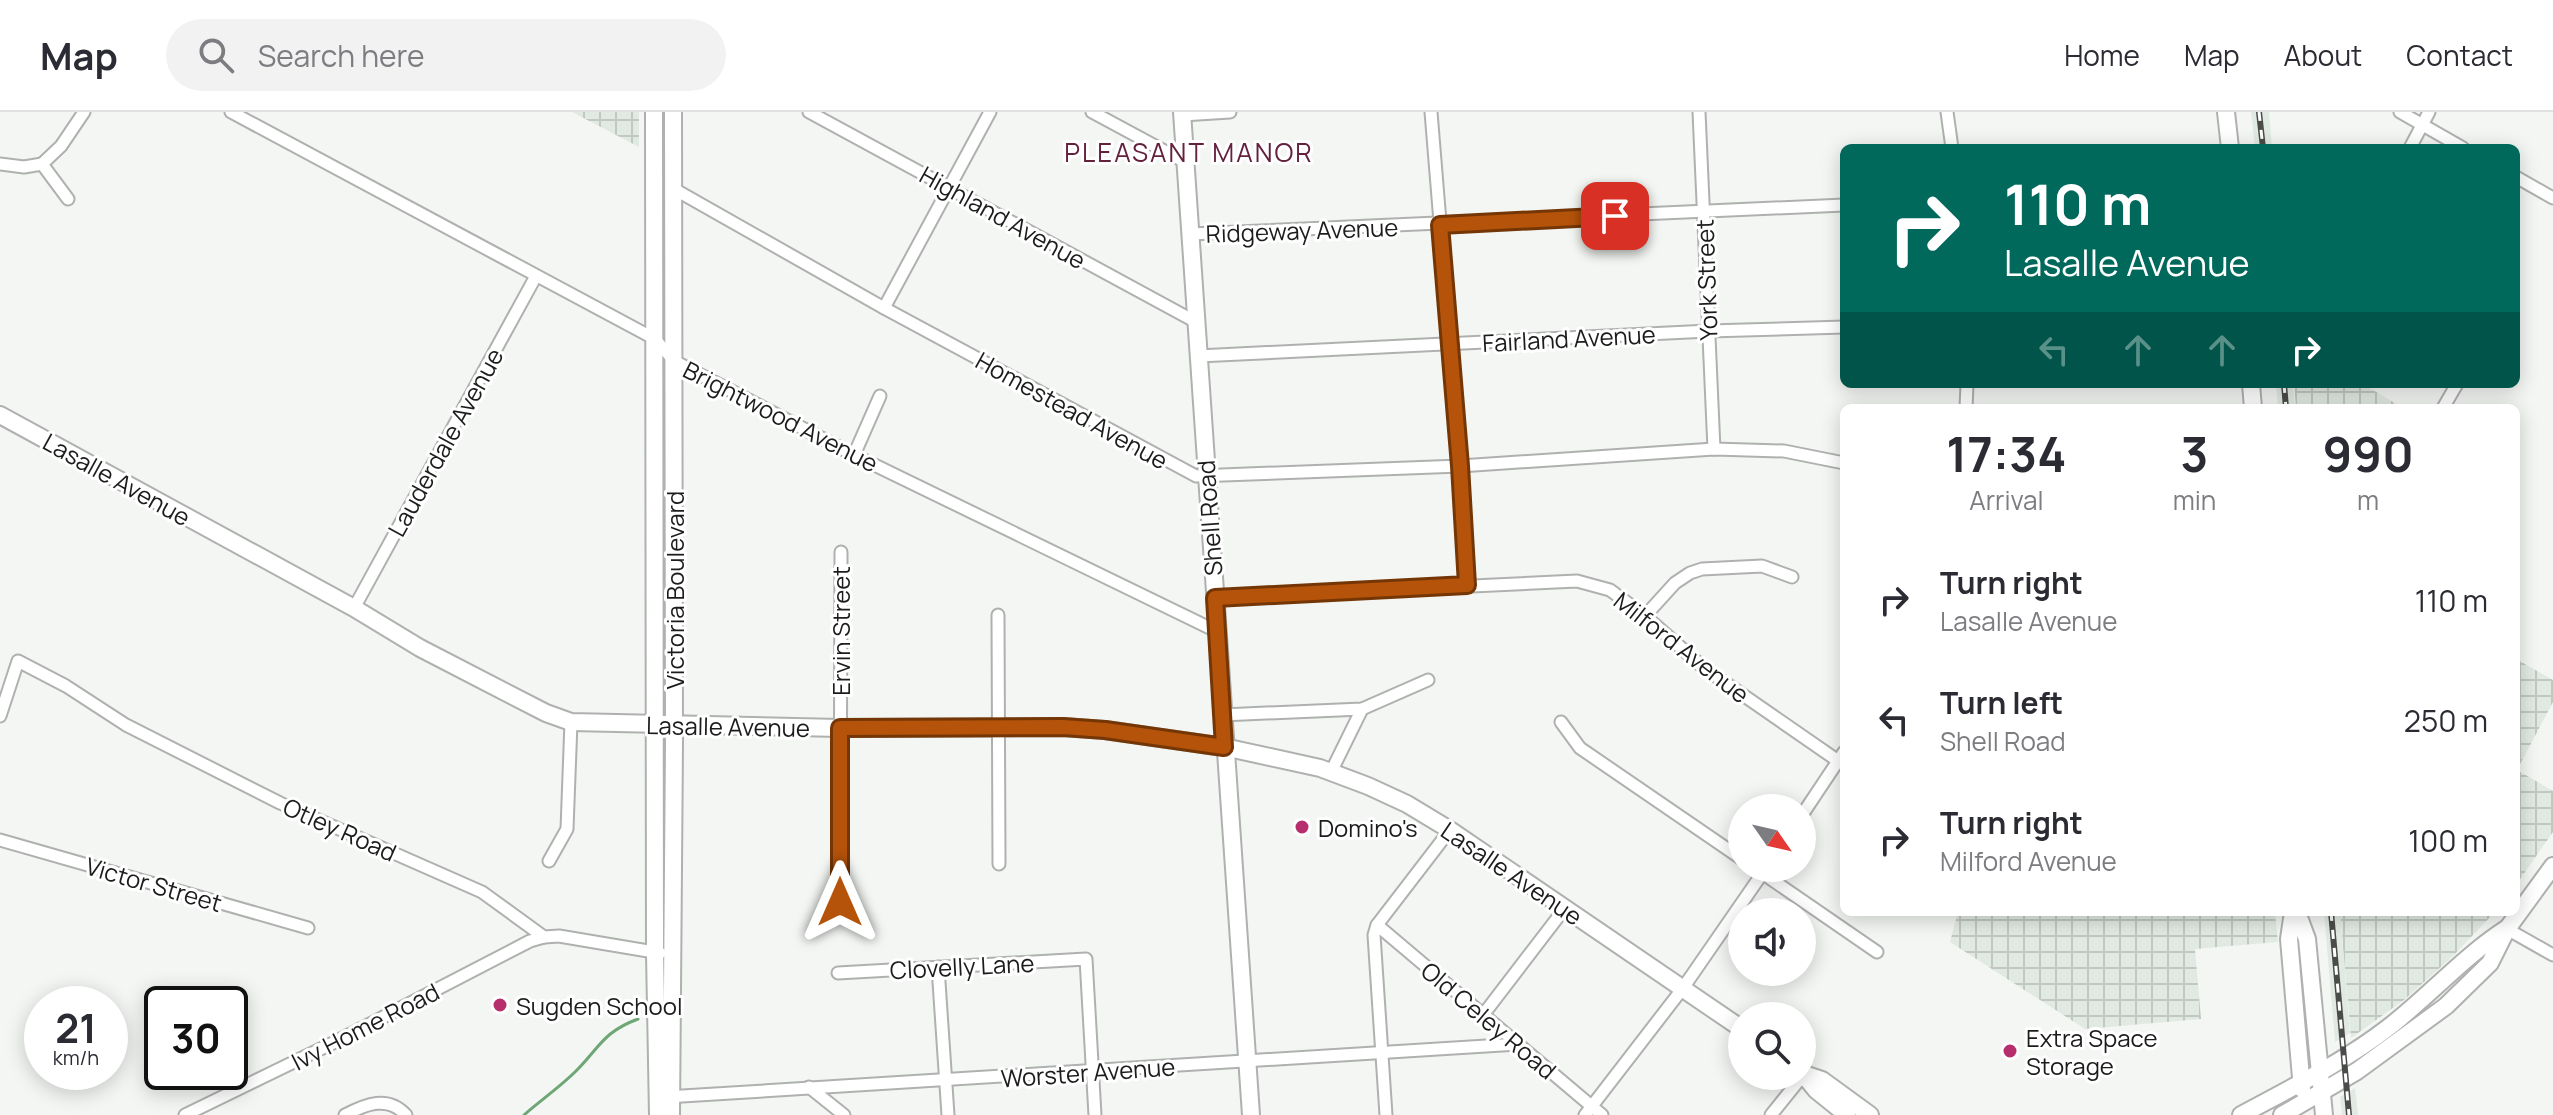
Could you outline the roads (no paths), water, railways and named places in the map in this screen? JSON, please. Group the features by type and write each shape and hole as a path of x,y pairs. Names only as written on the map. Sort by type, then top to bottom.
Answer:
{"main road":[{"name":"Victoria Boulevard","path":"654,112 655,953 662,1103 671,1115"},
{"name":"Victoria Boulevard","path":"662,1103 674,955 673,112"},
{"path":"2226,112 2230,144"},
{"name":"Shell Road","path":"1182,113 1251,1115"},
{"name":"Lasalle Avenue","path":"0,415 354,608 420,648 546,713 571,722 1105,730 1224,747 1331,772 1394,798 1450,830 1728,1019"},
{"path":"2520,911 2553,866"},
{"path":"2294,916 2289,939 2304,1109"},
{"path":"2297,916 2307,939 2324,1115"},
{"path":"2282,1115 2304,1109 2322,1092 2385,1053 2446,1006 2490,963 2516,916"},
{"path":"2241,1115 2302,1082 2396,1022 2477,948 2507,929"},
{"path":"1816,1078 1870,1115"},
{"path":"1816,1090 1847,1115"}],"street":[{"path":"0,164 24,167 42,164 61,146 84,112"},
{"name":"Brightwood Avenue","path":"231,112 655,339 674,361 854,455 1216,631"},
{"name":"Highland Avenue","path":"809,112 1196,322"},
{"path":"884,308 990,112"},
{"path":"1092,112 1185,162"},
{"path":"1182,113 1230,112"},
{"path":"1431,112 1467,585"},
{"name":"York Street","path":"1699,112 1714,449"},
{"path":"1947,112 1951,144"},
{"path":"2400,112 2456,144"},
{"path":"2412,144 2429,112"},
{"path":"42,164 68,199"},
{"path":"2520,179 2553,198"},
{"name":"Homestead Avenue","path":"674,189 1184,472 1207,477 1460,466 1714,449 1784,451 1840,462"},
{"name":"Ridgeway Avenue","path":"1191,234 1840,205"},
{"name":"Lauderdale Avenue","path":"354,608 536,276"},
{"name":"Fairland Avenue","path":"1198,356 1840,327"},
{"path":"854,455 880,396"},
{"name":"Ervin Street","path":"840,902 841,552"},
{"path":"1645,616 1675,583 1702,569 1762,566 1792,577"},
{"name":"Milford Avenue","path":"1215,598 1577,581 1610,590 1704,668 1840,758"},
{"path":"998,615 999,864"},
{"name":"Otley Road","path":"0,716 18,661 66,686 126,725 280,803 482,892 544,937"},
{"path":"1222,715 1362,709 1428,680"},
{"path":"1331,772 1362,709"},
{"path":"549,861 567,829 571,722"},
{"path":"1561,722 1580,748 1728,849"},
{"path":"1816,795 1840,762"},
{"path":"1386,1115 1374,935 1377,925 1450,830"},
{"name":"Victor Street","path":"0,840 308,928"},
{"path":"1588,1111 1683,988 1753,882"},
{"path":"1778,882 1877,952"},
{"path":"1483,1015 1565,908"},
{"name":"Old Celey Road","path":"1377,925 1518,1044 1588,1111 1602,1115"},
{"path":"2507,929 2553,955"},
{"path":"544,937 559,936 674,955"},
{"name":"Ivy Home Road","path":"185,1115 530,941 544,937"},
{"name":"Clovelly Lane","path":"838,973 1086,959 1092,1071"},
{"path":"938,967 948,1115"},
{"name":"Worster Avenue","path":"662,1103 809,1087 946,1082 1518,1044"},
{"path":"1092,1071 1095,1115"},
{"path":"809,1087 844,1115"},
{"path":"1771,1115 1790,1090"},
{"path":"345,1115 362,1106 381,1102 392,1104 406,1115"}],"waterway":[{"path":"524,1115 570,1077 609,1035 638,1019"}],"railway":[{"path":"2259,112 2263,144"},
{"path":"2284,388 2286,404"},
{"path":"2331,916 2349,1115"}],"place":[{"name":"Domino's","path":"1302,827"},
{"name":"Sugden School","path":"500,1005"},
{"name":"Extra Space Storage","path":"2010,1051"}],"district":[{"name":"PLEASANT MANOR","path":"1189,152"}]}
